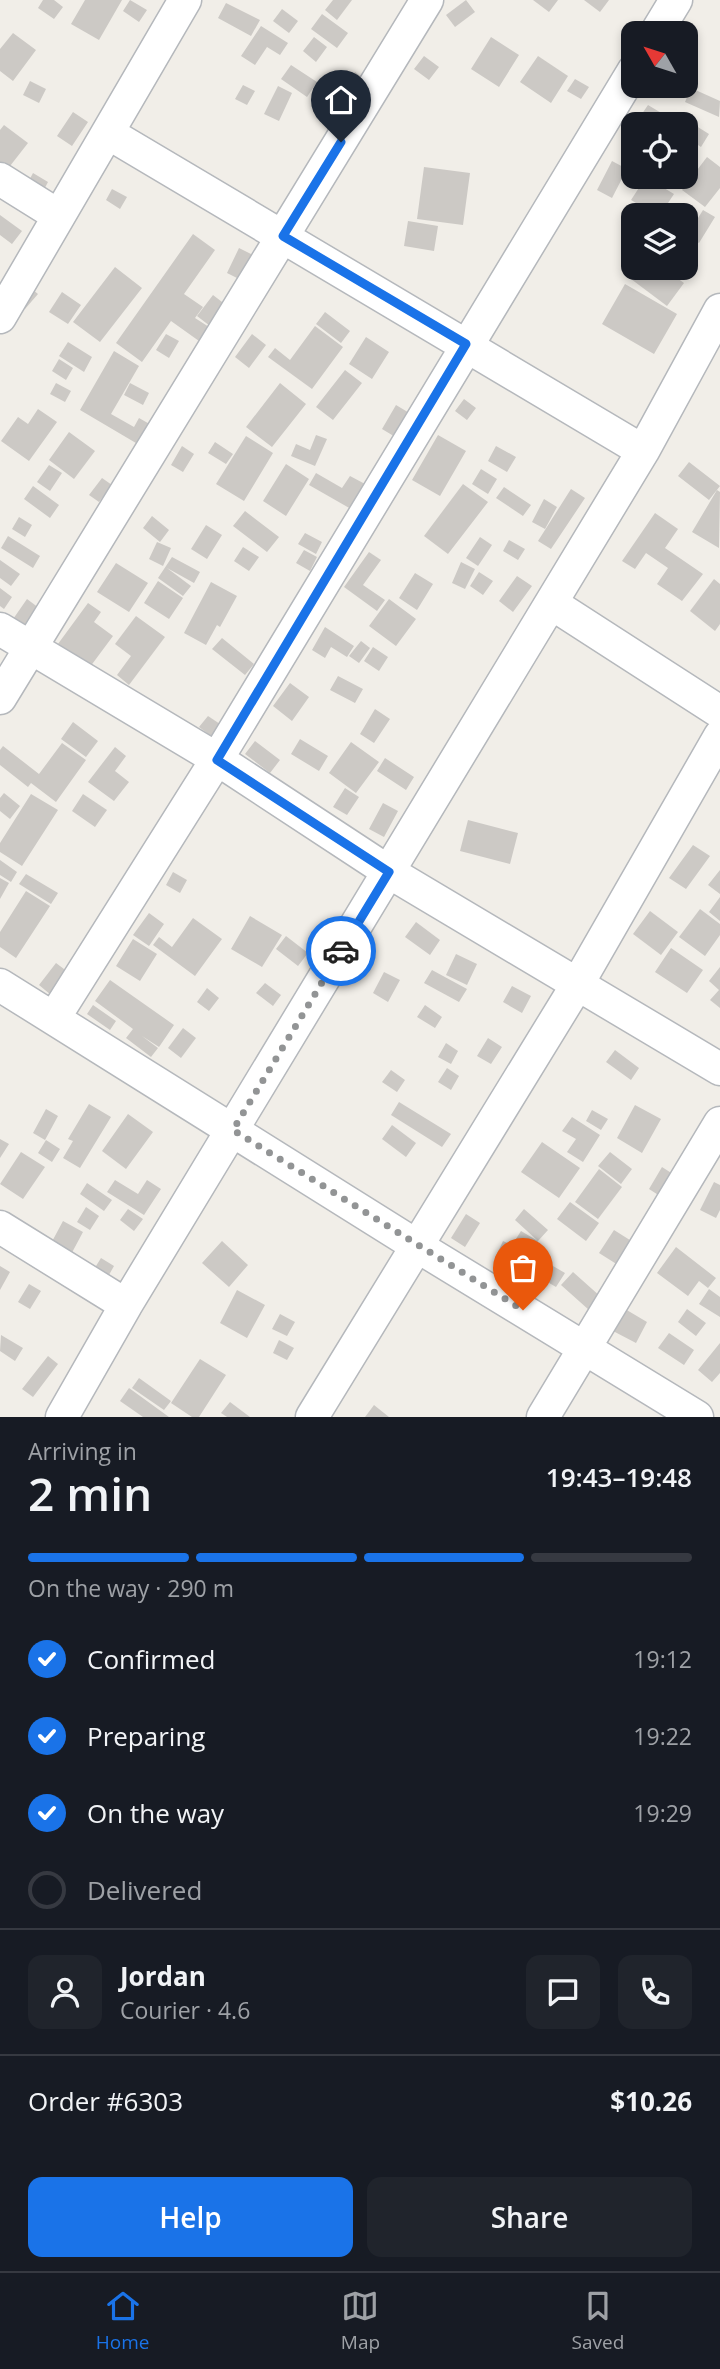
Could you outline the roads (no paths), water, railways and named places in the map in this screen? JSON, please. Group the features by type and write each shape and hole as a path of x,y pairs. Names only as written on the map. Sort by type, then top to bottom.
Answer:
{"street":[{"path":"0,317 185,0"},
{"path":"0,698 427,0"},
{"path":"663,21 676,0"},
{"path":"54,1018 217,760 621,91"},
{"path":"108,133 643,451"},
{"path":"0,180 59,216"},
{"path":"62,1417 643,451 720,310"},
{"path":"551,603 720,712"},
{"path":"0,629 217,760 389,872 720,1069"},
{"path":"312,1417 577,985 720,736"},
{"path":"0,985 417,1246 698,1417"},
{"path":"543,1417 720,1123"},
{"path":"0,1227 127,1305"}]}
